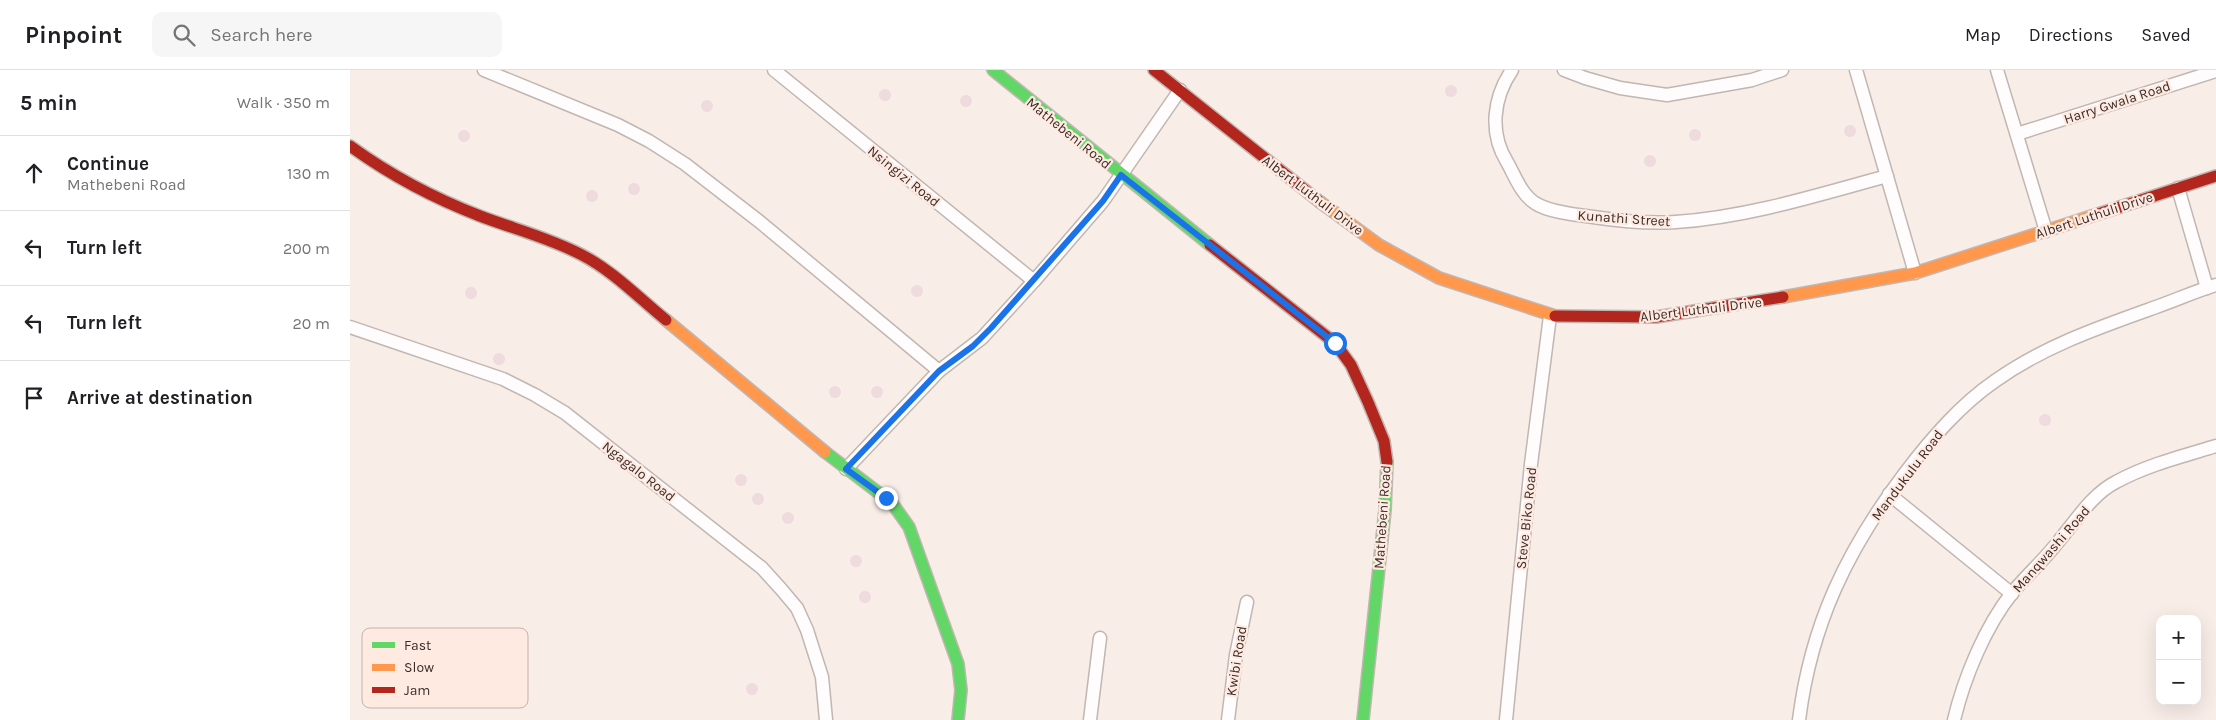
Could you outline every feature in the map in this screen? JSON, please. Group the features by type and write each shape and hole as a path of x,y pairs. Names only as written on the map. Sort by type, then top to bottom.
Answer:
{"street":[{"path":"484,70 511,75 649,141 685,164 760,222 939,371"},
{"name":"Nsingizi Road","path":"774,70 1034,281"},
{"name":"Mathebeni Road","path":"993,70 1121,175 1335,343 1351,365 1384,441 1387,482 1363,720"},
{"name":"Albert Luthuli Drive","path":"1154,70 1306,192 1379,245 1438,278 1550,316 1656,317 1824,291 1915,273 2216,176"},
{"name":"Kunathi Street","path":"1512,70 1501,91 1495,128 1497,142 1523,191 1533,201 1574,215 1612,220 1676,222 1718,217 1809,198 1887,176"},
{"path":"1564,70 1620,88 1667,95 1752,80 1782,70"},
{"path":"1856,70 1915,273"},
{"path":"1997,70 2046,231"},
{"name":"Harry Gwala Road","path":"2017,134 2216,71"},
{"path":"846,469 939,371 982,338 1034,281 1103,201 1180,90"},
{"path":"350,146 382,169 428,194 483,216 542,236 598,264 846,469 892,503 909,527 961,674 958,720"},
{"path":"2178,188 2212,286"},
{"name":"Mandukulu Road","path":"1799,720 1810,659 1829,599 1849,556 1889,494 1921,452 1949,422 1996,380 2066,340 2212,286"},
{"name":"Steve Biko Road","path":"1506,720 1531,464 1550,316"},
{"name":"Ngagalo Road","path":"350,327 503,379 535,395 565,413 762,568 791,600 802,618 822,678 826,720"},
{"name":"Manqwashi Road","path":"1954,720 1968,670 1988,631 2012,594 2106,488 2136,473 2216,446"},
{"path":"1889,494 2012,594"},
{"name":"Kwibi Road","path":"1228,720 1236,655 1247,602"},
{"path":"1090,720 1100,638"}],"building":[{"path":"1449,85 1453,85 1457,91 1453,97 1449,97 1445,93 1445,89"},
{"path":"883,89 887,89 891,95 887,101 883,101 879,97 879,93"},
{"path":"964,95 968,95 972,101 968,107 964,107 960,103 960,99"},
{"path":"705,100 709,100 713,106 709,112 705,112 701,108 701,104"},
{"path":"1848,125 1852,125 1856,131 1852,137 1848,137 1844,133 1844,129"},
{"path":"1693,129 1697,129 1701,135 1697,141 1693,141 1689,137 1689,133"},
{"path":"462,130 466,130 470,136 466,142 462,142 458,138 458,134"},
{"path":"1648,155 1652,155 1656,161 1652,167 1648,167 1644,163 1644,159"},
{"path":"632,183 636,183 640,189 636,195 632,195 628,191 628,187"},
{"path":"590,190 594,190 598,196 594,202 590,202 586,198 586,194"},
{"path":"915,285 919,285 923,291 919,297 915,297 911,293 911,289"},
{"path":"469,287 473,287 477,293 473,299 469,299 465,295 465,291"},
{"path":"497,353 501,353 505,359 501,365 497,365 493,361 493,357"},
{"path":"833,386 837,386 841,392 837,398 833,398 829,394 829,390"},
{"path":"875,386 879,386 883,392 879,398 875,398 871,394 871,390"},
{"path":"2043,414 2047,414 2051,420 2047,426 2043,426 2039,422 2039,418"},
{"path":"739,474 743,474 747,480 743,486 739,486 735,482 735,478"},
{"path":"756,493 760,493 764,499 760,505 756,505 752,501 752,497"},
{"path":"786,512 790,512 794,518 790,524 786,524 782,520 782,516"},
{"path":"854,555 858,555 862,561 858,567 854,567 850,563 850,559"},
{"path":"863,591 867,591 871,597 867,603 863,603 859,599 859,595"},
{"path":"750,683 754,683 758,689 754,695 750,695 746,691 746,687"}],"traffic: fast":[{"path":"993,70 1210,245"},
{"path":"825,452 892,503 909,527 958,664 961,690 958,720"},
{"path":"1363,720 1385,510 1387,462"}],"traffic: slow":[{"path":"1320,202 1379,245 1439,278 1555,316"},
{"path":"1783,297 1915,273 2092,216"},
{"path":"666,320 825,452"}],"traffic: jam":[{"path":"1154,70 1320,202"},
{"path":"350,146 396,176 445,202 532,234 593,261 666,320"},
{"path":"2092,216 2216,176"},
{"path":"1210,245 1335,343 1351,365 1368,402 1384,441 1387,462"},
{"path":"1555,316 1656,317 1783,297"}],"route":[{"path":"886,498 846,469 939,371 973,346 991,328 1103,201 1121,175 1335,343"}]}
